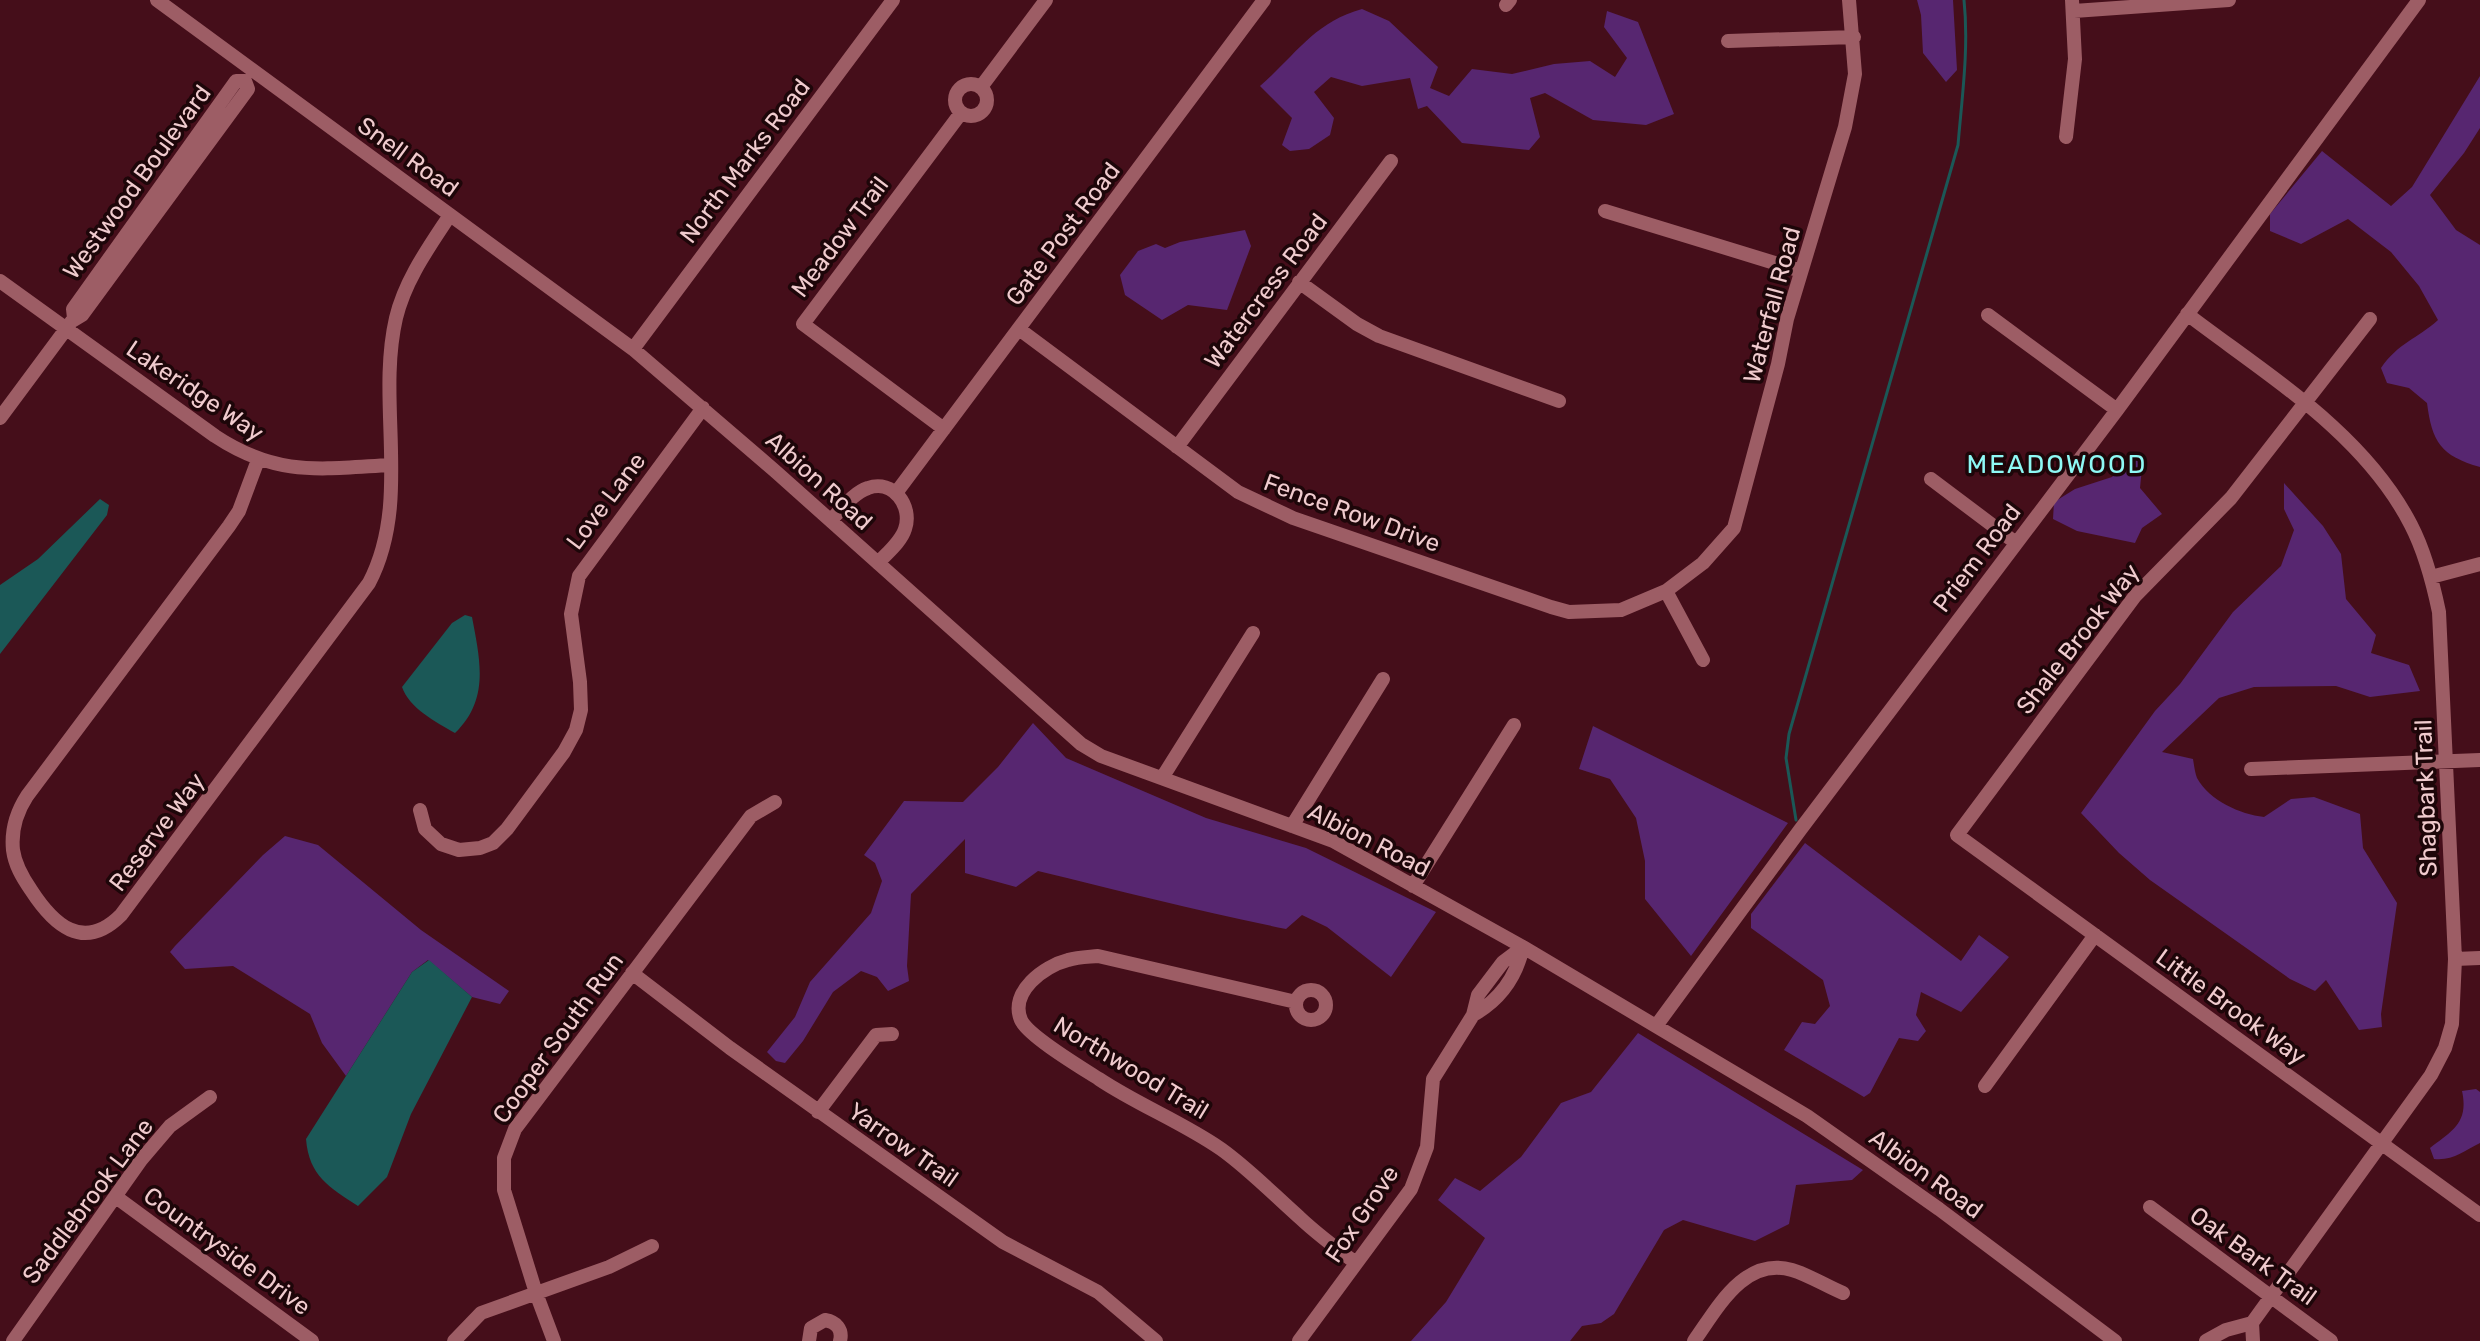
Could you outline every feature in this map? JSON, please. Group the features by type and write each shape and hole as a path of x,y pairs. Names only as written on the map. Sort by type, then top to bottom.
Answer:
{"street":[{"name":"Snell Road","path":"157,0 249,76 450,215 633,349"},
{"name":"North Marks Road","path":"633,349 893,0"},
{"name":"Meadow Trail","path":"981,87 1046,0"},
{"name":"Gate Post Road","path":"896,493 1264,0"},
{"name":"Waterfall Road","path":"1666,591 1703,563 1734,528 1745,497 1787,319 1845,127 1855,74 1849,0"},
{"path":"2066,137 2075,59 2073,5 2229,0"},
{"name":"Priem Road","path":"1656,1026 2419,0"},
{"path":"1728,41 1854,37"},
{"name":"Westwood Boulevard","path":"0,418 70,324 82,315 248,89 249,76"},
{"name":"Meadow Trail","path":"969,83 981,87 988,98 985,109 976,116 961,113 955,102 957,92 969,83"},
{"name":"Meadow Trail","path":"944,429 803,324 961,113"},
{"name":"Watercress Road","path":"1177,447 1391,161"},
{"path":"1605,211 1801,271"},
{"name":"Reserve Way","path":"258,460 234,519 27,796 16,816 13,850 20,874 49,917 67,929 88,932 103,929 125,911 361,596 378,564 390,506 392,342 396,318 408,283 450,215"},
{"name":"Lakeridge Way","path":"0,281 70,324 215,436 258,460 305,468 390,465"},
{"path":"1299,282 1379,336 1559,401"},
{"name":"Shagbark Trail","path":"2187,314 2346,436 2371,464 2411,525 2431,577 2439,612 2455,959 2452,1024 2445,1048 2431,1075 2252,1323"},
{"path":"1988,315 2117,410"},
{"name":"Shale Brook Way","path":"1957,835 2135,596 2231,498 2370,319"},
{"name":"Fence Row Drive","path":"1019,329 1238,492 1269,509 1569,612 1621,610 1666,591"},
{"name":"Albion Road","path":"633,349 831,520 1074,738 1101,756 1349,849 1523,947 1807,1116 1939,1209 2115,1341"},
{"name":"Love Lane","path":"420,810 425,829 441,844 454,849 480,848 493,843 507,829 564,752 576,730 581,710 571,614 579,576 703,408"},
{"path":"1931,479 2016,543"},
{"path":"831,520 852,498 866,489 881,486 896,493 907,510 906,527 878,563"},
{"path":"2431,577 2480,564"},
{"path":"1666,591 1703,660"},
{"path":"1162,778 1253,633"},
{"path":"1292,826 1383,679"},
{"path":"1413,886 1514,725"},
{"path":"2251,769 2480,760"},
{"name":"Cooper South Run","path":"554,1341 504,1190 503,1171 508,1143 515,1129 751,816 775,802"},
{"name":"Little Brook Way","path":"1957,835 2480,1215"},
{"path":"1985,1086 2095,935"},
{"name":"Fox Grove","path":"1299,1341 1411,1189 1427,1147 1433,1079 1473,1015 1492,1004 1518,970 1523,947"},
{"name":"Northwood Trail","path":"1296,1002 1098,956 1065,960 1042,972 1024,991 1019,1011 1025,1026 1064,1055 1110,1086 1198,1134 1239,1162 1300,1218 1356,1263"},
{"path":"2455,959 2480,958"},
{"name":"Yarrow Trail","path":"632,973 818,1112 1003,1242 1098,1292 1156,1341"},
{"path":"818,1112 876,1035 892,1034"},
{"name":"Saddlebrook Lane","path":"13,1341 141,1160 170,1126 210,1097"},
{"name":"Countryside Drive","path":"116,1197 312,1341"},
{"name":"Oak Bark Trail","path":"2150,1207 2331,1341"},
{"path":"454,1341 481,1313 609,1267 652,1246"},
{"path":"1694,1341 1735,1284 1762,1269 1790,1269 1843,1293"},
{"path":"809,1341 811,1328 825,1320 837,1325 840,1341"},
{"path":"2206,1341 2226,1330 2252,1323 2253,1341"}],"shaded area":[{"path":"1917,0 1953,0 1957,70 1946,82 1923,53"},
{"path":"1362,9 1389,21 1438,67 1430,88 1449,96 1472,69 1512,74 1554,64 1590,61 1615,77 1627,58 1604,27 1607,11 1638,22 1674,114 1646,125 1593,120 1545,93 1530,98 1540,137 1529,150 1462,143 1427,106 1418,109 1410,78 1362,86 1331,77 1314,92 1334,118 1330,135 1309,149 1290,151 1282,145 1292,118 1260,86 1318,31"},
{"path":"2480,76 2480,128 2430,195 2456,230 2480,245 2480,467 2456,458 2441,446 2432,428 2427,403 2409,388 2387,383 2381,368 2387,360 2438,320 2419,286 2391,252 2348,219 2301,244 2270,231 2270,214 2322,151 2391,206 2412,187"},
{"path":"1245,230 1251,246 1227,310 1188,305 1162,320 1125,295 1120,275 1138,251 1156,244 1165,248 1180,242"},
{"path":"2131,458 2143,458 2140,488 2162,514 2142,528 2135,543 2077,531 2053,519 2054,502 2075,489 2112,477"},
{"path":"2284,483 2323,526 2341,554 2346,599 2376,635 2371,653 2409,665 2420,691 2370,697 2336,686 2254,687 2219,698 2162,752 2193,759 2197,778 2203,786 2218,800 2245,813 2264,817 2291,799 2314,797 2360,814 2363,848 2397,903 2381,1014 2382,1027 2359,1030 2326,980 2315,991 2290,979 2150,880 2081,813 2155,711 2180,684 2233,612 2281,566 2294,530 2284,509"},
{"path":"1033,723 1066,758 1206,818 1306,848 1436,912 1391,977 1327,927 1302,915 1286,929 1038,871 1016,887 965,873 965,839 911,894 909,981 888,991 877,977 861,971 833,992 803,1041 785,1063 776,1061 767,1052 795,1017 810,982 871,913 882,881 875,863 864,855 904,801 963,802 998,767"},
{"path":"1593,726 1788,823 1691,956 1645,899 1645,861 1636,818 1610,779 1579,769"},
{"path":"285,836 318,845 421,930 509,991 500,1004 472,997 428,960 412,972 346,1076 322,1043 310,1014 233,966 185,969 170,952"},
{"path":"1805,843 1961,961 1979,935 2009,957 1961,1012 1921,992 1916,1015 1926,1031 1918,1041 1899,1038 1870,1093 1864,1097 1784,1050 1802,1022 1815,1024 1830,1006 1823,980 1751,928 1751,914"},
{"path":"1638,1033 1863,1170 1852,1180 1796,1185 1789,1224 1755,1241 1683,1220 1664,1230 1614,1314 1601,1323 1582,1326 1570,1341 1411,1341 1446,1302 1485,1238 1438,1200 1455,1178 1480,1191 1521,1157 1561,1103 1591,1092"},
{"path":"2476,1089 2480,1092 2480,1143 2453,1157 2434,1159 2430,1148 2452,1131 2461,1119 2462,1091"}],"water":[{"path":"100,499 109,505 107,515 0,654 0,585 38,559"},
{"path":"465,615 472,617 480,678 474,707 455,733 417,708 402,687 452,623"},
{"path":"429,960 472,997 411,1114 387,1177 358,1206 322,1179 311,1162 306,1139 412,972"}],"waterway":[{"path":"1796,820 1786,758 1789,734 1958,145 1965,54 1964,0"}],"district":[{"name":"MEADOWOOD","path":"2057,464"}]}
